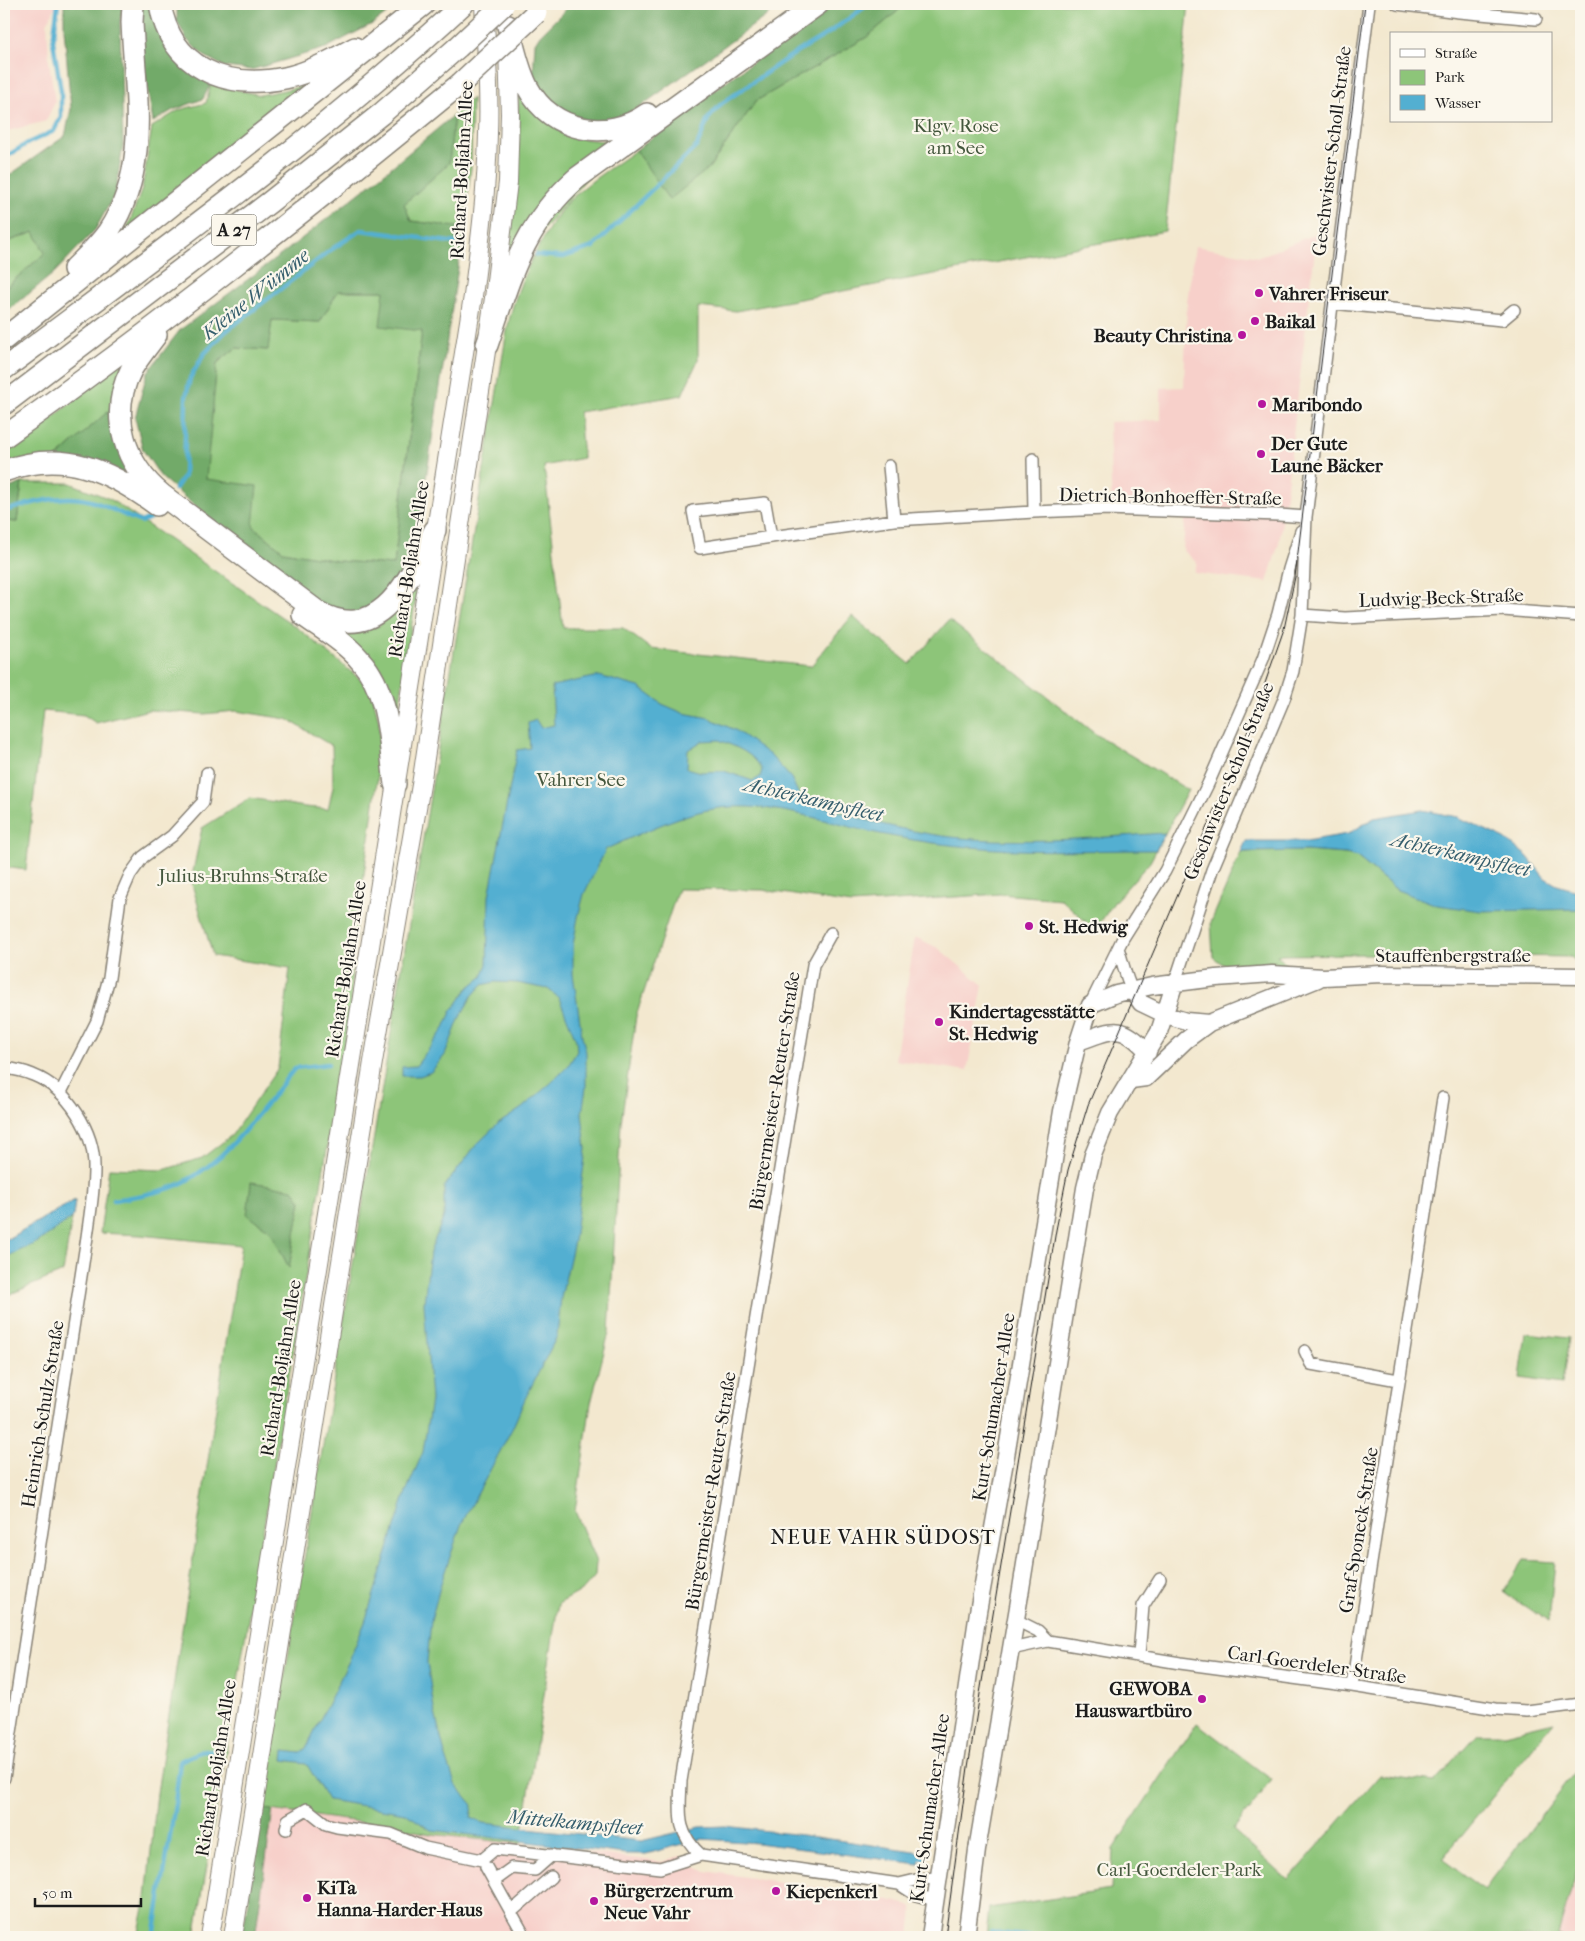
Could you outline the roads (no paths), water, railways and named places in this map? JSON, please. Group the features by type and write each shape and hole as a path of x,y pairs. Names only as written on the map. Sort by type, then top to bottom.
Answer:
{"highway":[{"path":"4,338 96,246 107,233 124,202 134,169 138,136 132,22 133,4"},
{"path":"160,4 170,36 183,56 216,75 244,81 272,80 306,72 341,56 419,9"},
{"name":"A 27","path":"4,404 270,202 380,114 505,4"},
{"path":"508,26 527,86 540,105 553,116 568,124 584,129 602,130 626,126 636,122 799,4"},
{"path":"487,345 522,248 542,214 564,189 818,4"},
{"name":"A 27","path":"4,369 259,176 347,106 459,7"},
{"path":"4,437 97,371 313,204 460,84 540,8"},
{"path":"4,338 419,9"},
{"path":"174,312 138,359 125,385 122,399 121,414 124,440 135,465 152,486 318,612 336,620 362,620 386,608 393,600 435,530"},
{"path":"4,472 38,464 69,464 98,470 118,479 137,491 349,650 369,671 380,693 385,714 395,784"}],"main road":[{"name":"Richard-Boljahn-Allee","path":"210,1937 473,296 484,215 488,106 484,4"},
{"path":"233,1937 373,1062 421,785 501,247 508,182 510,114 508,26 505,4"}],"street":[{"name":"Geschwister-Scholl-Straße","path":"1148,1052 1166,1015 1212,870 1294,671 1302,615 1306,517 1369,4"},
{"path":"1397,4 1536,19"},
{"path":"1332,303 1502,320 1514,310"},
{"name":"Dietrich-Bonhoeffer-Straße","path":"1033,459 1034,512"},
{"path":"889,466 894,520"},
{"name":"Dietrich-Bonhoeffer-Straße","path":"770,537 765,503 693,511 700,548 894,520 1034,512 1106,510 1306,517"},
{"name":"Geschwister-Scholl-Straße","path":"1090,1006 1118,948 1165,871 1208,784 1252,686 1278,614 1289,569 1306,517"},
{"name":"Ludwig-Beck-Straße","path":"1302,615 1345,618 1503,610 1581,616"},
{"path":"4,1068 34,1075 61,1092 97,1021 109,978 120,898 130,875 143,858 172,836 203,802 207,773"},
{"name":"Bürgermeister-Reuter-Straße","path":"701,1855 690,1846 682,1830 681,1781 813,965 831,933"},
{"name":"Stauffenbergstraße","path":"1118,948 1124,963 1125,974 1132,990 1142,1003 1166,1015 1186,1021 1209,1022"},
{"name":"Stauffenbergstraße","path":"1090,1006 1116,994 1176,982 1272,974 1324,977 1381,974 1581,976"},
{"name":"Stauffenbergstraße","path":"1130,1080 1146,1078 1186,1040 1209,1022 1324,977"},
{"name":"Kurt-Schumacher-Allee","path":"930,1937 977,1622 1062,1111 1078,1042 1090,1006"},
{"path":"966,1937 976,1850 1016,1620 1084,1188 1093,1155 1110,1113 1148,1052 1136,1038 1119,1031 1110,1030 1078,1042"},
{"name":"Heinrich-Schulz-Straße","path":"4,1778 87,1238 95,1168 90,1140 84,1123 61,1092"},
{"name":"Graf-Sponeck-Straße","path":"1352,1686 1443,1098"},
{"path":"1305,1351 1311,1364 1398,1380"},
{"path":"1139,1655 1143,1606 1160,1578"},
{"name":"Carl-Goerdeler-Straße","path":"1016,1620 1038,1631 1048,1641"},
{"name":"Carl-Goerdeler-Straße","path":"1011,1649 1048,1641 1180,1663 1352,1686 1496,1709 1527,1710 1581,1704"},
{"path":"286,1830 288,1820 307,1809 326,1824 391,1834 425,1848 482,1860 495,1849 660,1868 701,1855 899,1884 920,1878 938,1878"},
{"path":"494,1881 512,1868 535,1870 552,1855"},
{"path":"486,1867 525,1937"},
{"path":"511,1912 550,1877"},
{"path":"899,1884 916,1895 935,1900"}],"water":[{"name":"Vahrer See","path":"599,676 639,687 662,704 683,713 709,718 737,731 770,755 791,778 800,797 833,810 884,825 936,835 1022,841 1165,833 1156,850 1040,851 993,849 902,838 781,810 748,807 715,809 667,822 606,849 584,894 578,917 573,945 573,974 586,1052 586,1088 582,1113 586,1149 574,1241 561,1298 557,1336 513,1427 461,1525 441,1583 431,1621 427,1662 434,1709 445,1754 455,1784 473,1805 471,1818 484,1823 641,1841 700,1827 725,1826 921,1852 919,1864 757,1843 702,1839 646,1854 625,1854 431,1830 405,1813 328,1800 306,1763 283,1760 284,1751 300,1753 306,1748 349,1661 365,1622 406,1492 423,1452 431,1400 424,1303 430,1252 444,1216 444,1187 477,1144 498,1124 522,1108 551,1083 568,1066 577,1051 576,1040 559,998 548,989 517,983 495,982 482,985 472,996 460,1017 445,1055 431,1072 420,1076 402,1076 402,1067 416,1066 443,1030 451,1012 468,988 482,977 487,964 489,896 517,750 530,748 528,723 536,720 541,728 554,725 552,686","holes":["719,740 744,751 754,759 762,770 760,777 753,781 724,771 701,772 687,768 688,750 702,741"]},
{"path":"1422,810 1458,817 1505,839 1527,856 1545,878 1557,885 1581,892 1581,909 1481,911 1437,905 1397,890 1357,857 1346,854 1306,851 1241,852 1246,841 1306,841 1348,834 1374,818"},
{"path":"75,1200 73,1217 38,1242 4,1258 4,1241"}],"waterway":[{"path":"4,158 28,143 54,131 61,117 61,91 53,41 58,4"},
{"name":"Kleine Wümme","path":"536,255 563,257 593,247 697,146 708,119 721,104 869,4"},
{"name":"Kleine Wümme","path":"175,489 184,476 186,397 190,378 204,354 225,332 332,249 361,230 457,243"},
{"name":"Kleine Wümme","path":"4,511 47,500 69,498 91,501 141,522 150,518"},
{"name":"Achterkampsfleet","path":"114,1200 167,1189 201,1172 231,1146 295,1068 328,1064"},
{"name":"Mittelkampsfleet","path":"154,1937 180,1761 204,1750 219,1751"},
{"name":"Mittelkampsfleet","path":"915,1857 924,1858"},
{"name":"Mittelkampsfleet","path":"991,1932 1034,1937"}],"tram line":[{"path":"945,1937 968,1767 1056,1230 1068,1170 1088,1105 1250,726 1284,629 1295,577 1365,4"}],"place":[{"name":"Vahrer Friseur","path":"1259,293"},
{"name":"Baikal","path":"1255,321"},
{"name":"Beauty Christina","path":"1242,335"},
{"name":"Maribondo","path":"1262,404"},
{"name":"Der Gute Laune Bäcker","path":"1261,454"},
{"name":"St. Hedwig","path":"1029,926"},
{"name":"Kindertagesstätte St. Hedwig","path":"939,1022"},
{"name":"GEWOBA Hauswartbüro","path":"1202,1699"},
{"name":"Kiepenkerl","path":"776,1891"},
{"name":"KiTa Hanna-Harder-Haus","path":"307,1898"},
{"name":"Bürgerzentrum Neue Vahr","path":"594,1901"}],"district":[{"name":"NEUE VAHR SÜDOST","path":"883,1537"}],"park label":[{"name":"Klgv. Rose am See","path":"956,136"},
{"name":"Julius-Bruhns-Straße","path":"243,875"},
{"name":"Carl-Goerdeler-Park","path":"1179,1869"}]}
